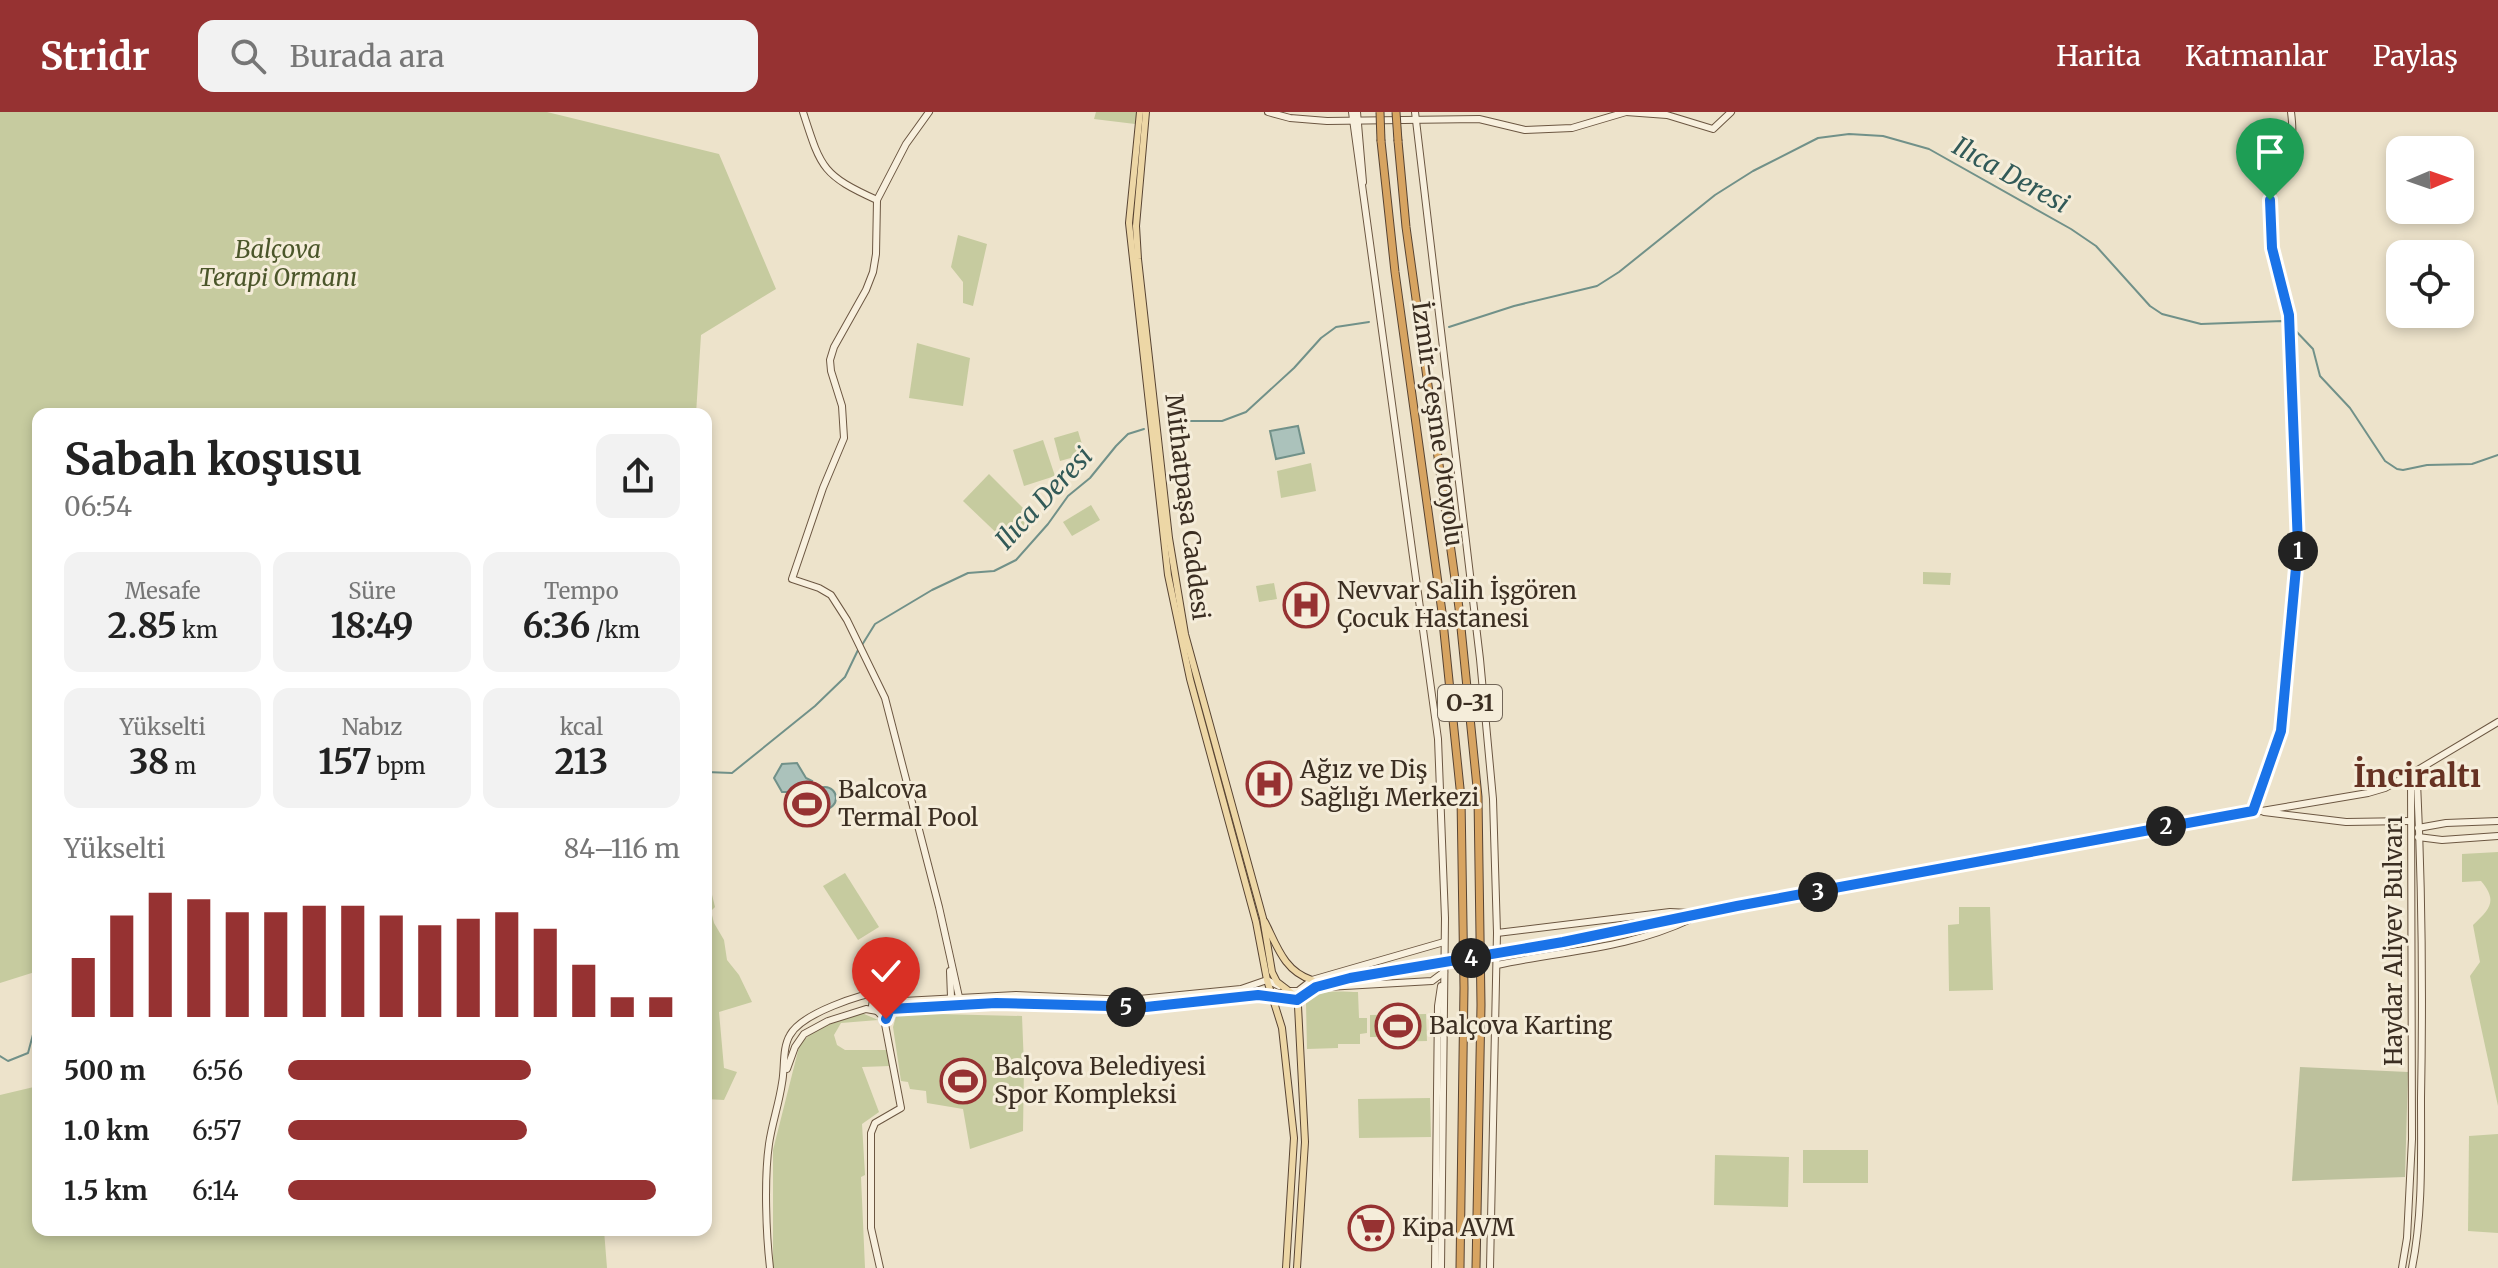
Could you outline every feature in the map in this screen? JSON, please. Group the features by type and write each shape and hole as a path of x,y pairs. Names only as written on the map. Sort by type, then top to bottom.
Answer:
{"highway":[{"name":"İzmir-Çeşme Otoyolu","path":"1380,112 1395,272 1442,612 1461,798 1464,988 1460,1268"},
{"name":"İzmir-Çeşme Otoyolu","path":"1396,112 1406,227 1459,608 1478,797 1481,1005 1476,1268"}],"main road":[{"path":"803,112 818,156 827,171 838,182 877,200"},
{"path":"929,112 906,144 877,200 873,272 830,360 842,406 844,438 823,488 792,579 831,595 857,639 885,698 950,956 953,999"},
{"name":"Mithatpaşa Caddesi","path":"1143,112 1136,226 1138,259 1174,580 1274,977 1297,1000 1305,1142 1297,1268"},
{"path":"1268,112 1290,118 1355,121 1416,115 1479,119 1525,130 1572,128 1626,112 1667,115 1713,129 1731,112"},
{"path":"1354,112 1438,739 1445,918 1438,1268"},
{"path":"2253,811 2281,731 2296,585 2298,546 2289,315 2269,224 2270,200 2292,137 2291,112"},
{"path":"1416,115 1480,659 1493,799 1497,965 1490,1268"},
{"path":"784,1076 799,1040 810,1029 861,1010 883,1012 953,999 1146,1007 1247,995 1297,1000 1314,982 1435,964 2253,811 2368,793 2411,774 2498,722"},
{"name":"Haydar Aliyev Bulvarı","path":"2402,1268 2407,1238 2412,1139 2411,774"},
{"name":"Haydar Aliyev Bulvarı","path":"2411,774 2417,782 2419,827 2421,1138 2412,1268"},
{"path":"2253,811 2329,821 2411,821"},
{"path":"2498,821 2419,827 2411,834 2419,838 2442,840 2498,836"},
{"path":"1497,933 1670,912 1701,914"},
{"path":"1497,965 1609,947 1672,928 1701,914"},
{"path":"1260,920 1293,972 1314,982 1432,981 1444,975"},
{"name":"Mithatpaşa Caddesi","path":"1260,920 1267,980 1282,1031 1294,1138 1286,1268"},
{"path":"770,1268 767,1245 769,1144 784,1076 787,1043 793,1030 827,1009 884,991 903,1001 1016,995 1129,1000 1241,989 1267,980 1292,992 1314,982 1444,942"},
{"path":"1438,1268 1440,990 1444,975"},
{"path":"1432,981 1440,990"},
{"path":"874,994 871,1003 885,1024 901,1108 879,1120 871,1133 871,1228 880,1268"},
{"path":"885,1024 893,1004 891,995"},
{"path":"1282,1031 1290,1025 1299,1030"}],"green space":[{"name":"Balçova Terapi Ormanı","path":"0,112 547,112 719,154 776,289 701,335 696,408 32,408 32,973 0,983"},
{"path":"1096,112 1137,112 1135,124 1094,119"},
{"path":"958,235 987,244 973,306 963,303 963,282 951,267"},
{"path":"917,343 970,358 963,406 909,398"},
{"path":"1078,431 1085,454 1060,461 1054,438"},
{"path":"1043,440 1055,476 1024,486 1013,450"},
{"path":"1311,463 1316,491 1281,498 1277,471"},
{"path":"989,474 1032,517 1007,543 963,501"},
{"path":"1091,505 1100,520 1072,536 1063,522"},
{"path":"1923,572 1951,573 1950,585 1923,584"},
{"path":"1274,583 1277,599 1259,602 1256,586"},
{"path":"2498,852 2498,1106 2470,976 2480,962 2473,925 2484,914 2490,899 2481,881 2462,882 2462,854"},
{"path":"845,873 879,927 858,940 823,886"},
{"path":"1959,907 1990,907 1993,990 1949,991 1948,925 1959,924"},
{"path":"712,915 724,940 727,960 739,975 752,1002 719,1012 724,1068 737,1072 724,1100 712,1099"},
{"path":"1358,992 1359,1018 1367,1018 1367,1033 1360,1034 1360,1044 1307,1049 1306,1003 1323,993"},
{"path":"862,1013 878,1020 841,1023 834,1035 837,1045 845,1050 887,1050 890,1066 862,1067 879,1112 862,1124 865,1268 773,1268 773,1150 799,1047 819,1029"},
{"name":"Balçova Belediyesi Spor Kompleksi","path":"897,1013 1022,1016 1023,1131 970,1149 963,1109 927,1103 926,1091 910,1089 908,1082 901,1081 893,1027"},
{"name":"Balçova Karting","path":"1426,1014 1427,1041 1384,1042 1380,1037 1370,1037 1370,1015"},
{"path":"2300,1067 2408,1072 2405,1177 2292,1181"},
{"path":"32,1087 32,1236 604,1236 607,1268 0,1268 0,1095"},
{"path":"1430,1098 1431,1137 1359,1138 1358,1099"},
{"path":"2498,1134 2498,1233 2468,1231 2469,1136"},
{"path":"1803,1150 1868,1150 1868,1183 1803,1183"},
{"path":"1715,1155 1789,1157 1788,1207 1714,1205"}],"water":[{"path":"1298,426 1304,453 1276,459 1270,431"},
{"path":"797,763 806,778 812,781 804,795 782,792 774,778 782,764"},
{"path":"825,787 833,790 836,798 833,806 825,809 817,806 814,798 817,790"}],"waterway":[{"name":"Ilıca Deresi","path":"1449,327 1514,306 1597,286 1715,195 1753,171 1818,138 1849,134 1883,136 1929,149 2071,229 2096,246 2150,306 2162,314 2201,324 2283,321 2287,324"},
{"name":"Ilıca Deresi","path":"1168,426 1180,421 1222,421 1246,412 1336,327 1369,322"},
{"name":"Ilıca Deresi","path":"2293,328 2313,349 2320,376 2350,408 2385,461 2397,469 2472,464 2498,455"},
{"name":"Ilıca Deresi","path":"862,645 875,624 932,590 968,573 994,571 1016,560 1068,496 1090,478 1116,446 1128,434 1144,429"},
{"name":"Ilıca Deresi","path":"712,772 732,773 815,706 845,677 858,650"},
{"name":"Ilıca Deresi","path":"0,1056 8,1061 28,1053 32,1038"}],"place":[{"name":"Nevvar Salih İşgören Çocuk Hastanesi","path":"1306,605"},
{"name":"Ağız ve Diş Sağlığı Merkezi","path":"1269,784"},
{"name":"Balcova Termal Pool","path":"807,804"},
{"name":"Balçova Karting","path":"1398,1026"},
{"name":"Balçova Belediyesi Spor Kompleksi","path":"963,1081"},
{"name":"Kipa AVM","path":"1371,1228"}],"district":[{"name":"İnciraltı","path":"2417,776"}],"route":[{"path":"886,1019 890,1009 949,1004 1146,1007 1258,995 1297,1000 1316,987 1350,978 1563,942 1737,906 2253,811 2281,731 2298,546 2289,315 2272,248 2270,200"}]}
